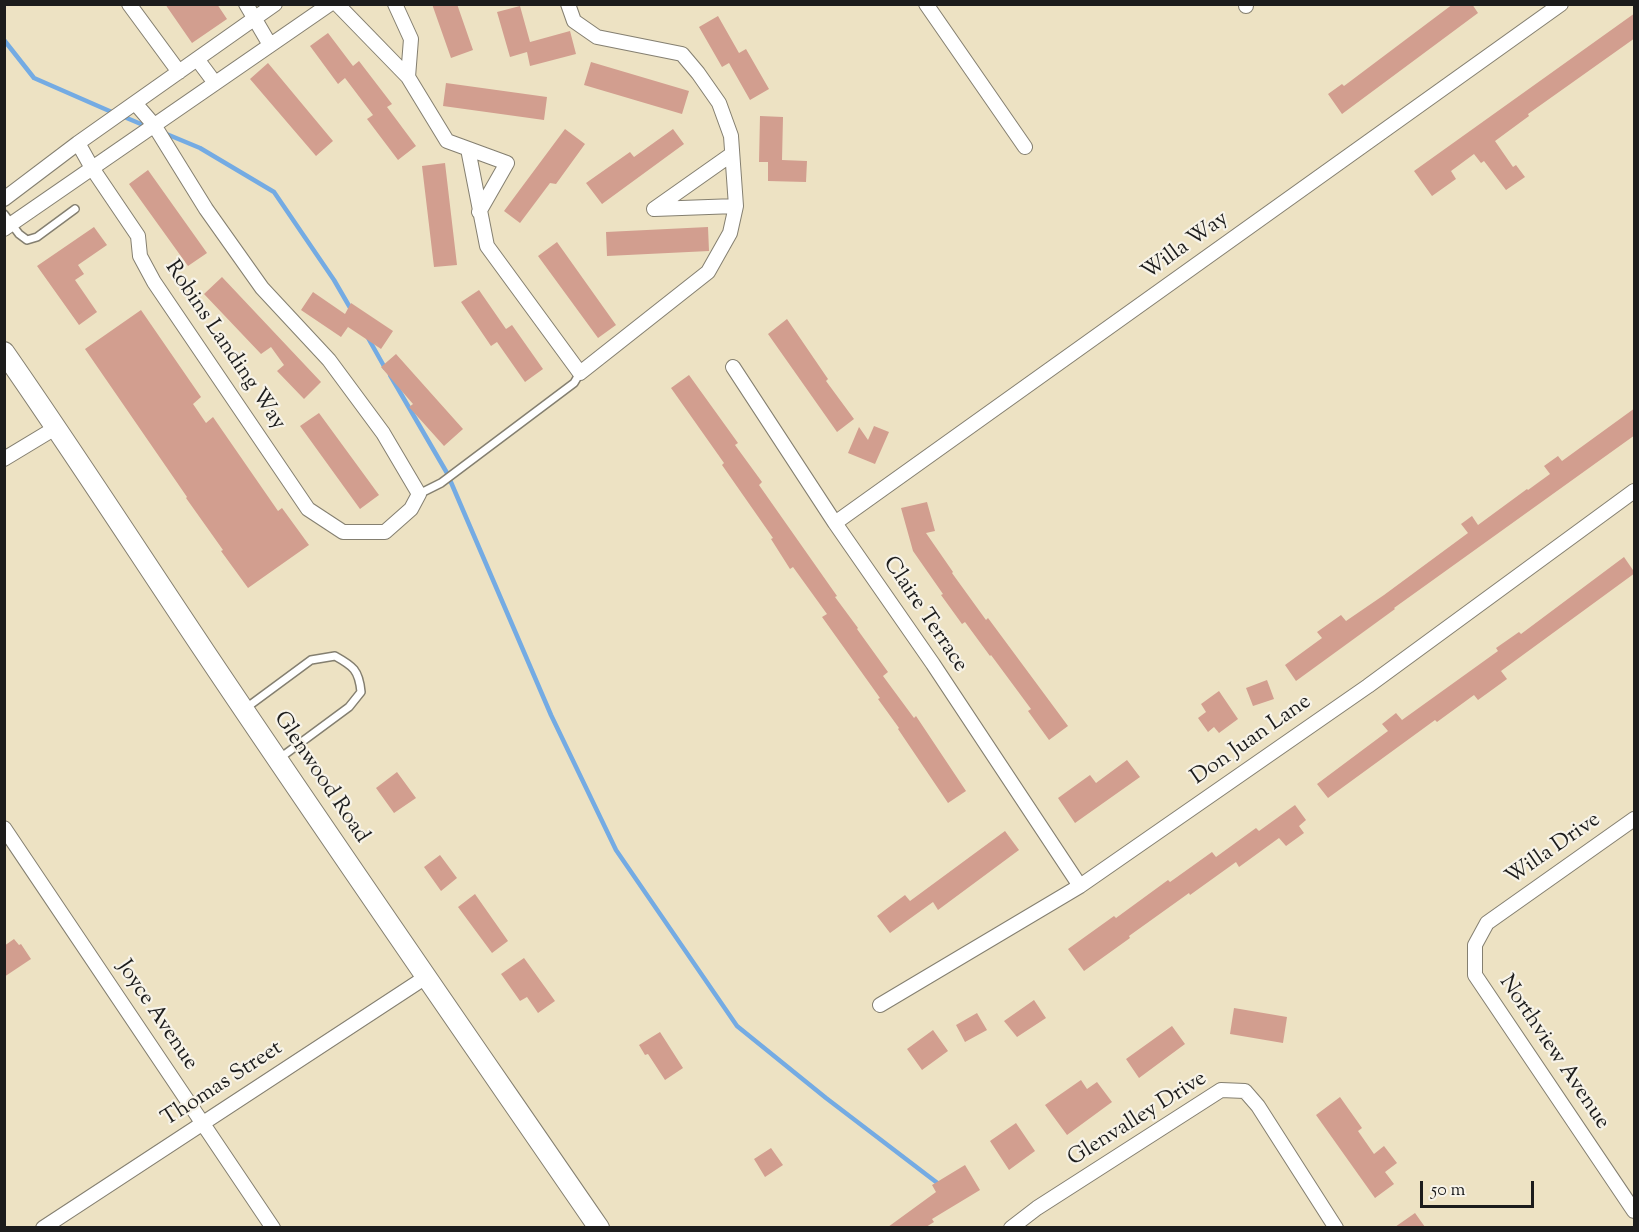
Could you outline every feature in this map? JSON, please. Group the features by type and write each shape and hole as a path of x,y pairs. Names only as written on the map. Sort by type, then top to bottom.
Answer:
{"main road":[{"name":"Glenwood Road","path":"4,352 57,427 244,709 426,977 599,1227"}],"street":[{"path":"129,4 179,72"},
{"path":"246,4 270,45"},
{"path":"4,199 78,143 275,4"},
{"path":"7,222 92,168 270,45 313,9 330,4"},
{"path":"337,4 408,77 447,141 507,163 479,213"},
{"path":"395,4 411,39 408,77"},
{"path":"468,149 487,246 580,373 708,272 730,233 736,206 731,136 719,104 682,54 597,37 574,21 568,4"},
{"path":"926,4 1025,147"},
{"name":"Willa Way","path":"835,523 1560,4"},
{"path":"197,59 214,83"},
{"path":"135,103 154,125 206,209 262,288 329,360 383,433 419,494"},
{"name":"Robins Landing Way","path":"78,143 138,236 140,256 154,282 309,509 343,532 385,532 411,509 419,494"},
{"path":"732,154 654,209 736,206"},
{"name":"Claire Terrace","path":"733,367 835,523 933,664 1080,886"},
{"path":"4,459 57,427"},
{"name":"Don Juan Lane","path":"880,1005 1080,886 1368,686 1635,492"},
{"name":"Willa Drive","path":"1498,916 1635,819"},
{"name":"Joyce Avenue","path":"4,828 273,1227"},
{"name":"Northview Avenue","path":"1498,916 1487,923 1475,945 1475,975 1630,1192 1635,1211"},
{"name":"Thomas Street","path":"43,1227 426,977"},
{"name":"Glenvalley Drive","path":"1011,1227 1221,1090 1245,1091 1258,1106 1336,1227"}],"lane":[{"path":"7,222 27,240 37,237 75,209"},
{"path":"419,494 441,483 561,393 574,383 580,373"},
{"path":"244,709 311,660 335,656 352,665 360,680 361,692 349,707 278,759"}],"building":[{"path":"165,4 217,4 227,19 192,43"},
{"path":"432,4 457,4 473,50 451,58"},
{"path":"1453,4 1472,4 1478,13 1342,114 1328,94 1342,84 1344,86"},
{"path":"520,6 530,42 570,31 576,54 530,66 527,52 510,57 497,12"},
{"path":"1635,13 1635,38 1528,114 1529,116 1495,141 1513,167 1516,165 1525,177 1506,190 1484,161 1481,163 1474,154 1451,171 1456,179 1432,196 1414,171"},
{"path":"718,16 739,53 746,49 769,89 750,100 729,63 722,67 699,27"},
{"path":"328,33 353,66 359,61 392,104 387,107 416,146 398,160 367,119 373,115 345,78 338,84 310,46"},
{"path":"591,62 689,91 682,114 584,85"},
{"path":"268,63 333,141 316,156 250,79"},
{"path":"446,83 547,97 544,120 443,106"},
{"path":"760,116 783,117 782,160 807,161 806,182 768,181 768,162 759,162"},
{"path":"565,129 585,144 556,184 550,183 520,223 504,211"},
{"path":"673,129 684,144 602,204 586,183 630,152 634,157"},
{"path":"445,163 457,265 434,267 422,166"},
{"path":"148,170 207,253 188,266 129,184"},
{"path":"94,227 107,245 78,265 84,274 75,280 97,312 79,325 37,266"},
{"path":"708,227 709,251 607,256 606,232"},
{"path":"557,242 616,325 598,338 538,256"},
{"path":"222,277 321,382 304,399 277,371 284,365 271,347 261,354 204,294"},
{"path":"479,290 506,329 512,325 543,369 525,382 497,342 491,346 461,302"},
{"path":"313,292 345,314 351,303 393,331 381,349 348,327 341,337 301,310"},
{"path":"141,310 201,397 193,404 206,423 213,417 278,511 282,508 309,545 248,588 85,349"},
{"path":"787,319 828,379 826,381 854,419 837,432 768,334"},
{"path":"396,354 463,429 444,446 409,407 413,404 381,367"},
{"path":"689,375 738,443 735,445 762,482 759,485 888,672 883,676 914,718 916,716 966,791 948,803 878,699 880,698 822,617 827,614 793,567 790,569 771,539 773,538 722,465 724,463 671,388"},
{"path":"1635,408 1635,435 1296,681 1285,665 1322,638 1317,632 1341,615 1346,621 1384,595 1468,533 1461,524 1472,516 1478,525 1550,474 1544,466 1558,456 1562,461"},
{"path":"319,413 379,495 360,509 300,426"},
{"path":"874,426 889,432 875,464 848,453 859,427 868,440"},
{"path":"927,502 935,531 926,533 986,620 988,618 1068,726 1049,740 1028,711 1031,709 965,622 962,624 913,551 901,508"},
{"path":"1624,557 1635,573 1501,671 1507,679 1478,700 1474,695 1437,722 1435,720 1328,798 1317,784 1388,731 1382,724 1396,713 1402,720 1498,651 1496,648 1519,632 1521,634"},
{"path":"1267,680 1274,699 1253,706 1246,688"},
{"path":"1219,691 1238,719 1219,733 1214,727 1208,732 1198,718 1206,712 1201,704"},
{"path":"1127,760 1140,777 1075,823 1058,798 1090,775 1096,783"},
{"path":"397,772 416,798 394,813 376,788"},
{"path":"1295,805 1306,820 1299,826 1304,833 1286,846 1279,838 1239,867 1236,862 1129,936 1130,938 1084,971 1068,949 1212,852 1216,857 1256,828 1259,831"},
{"path":"1005,831 1019,850 938,910 933,902 890,933 877,916 905,895 910,901"},
{"path":"440,855 457,878 441,891 424,867"},
{"path":"475,894 508,941 492,953 458,907"},
{"path":"14,939 19,945 21,944 31,959 4,977 4,946"},
{"path":"524,958 555,1001 538,1013 527,997 520,1001 501,974"},
{"path":"1034,1000 1046,1018 1017,1037 1004,1021"},
{"path":"1234,1008 1287,1017 1283,1043 1230,1034"},
{"path":"977,1013 987,1030 965,1042 956,1025"},
{"path":"1172,1026 1185,1044 1139,1078 1126,1059"},
{"path":"933,1030 948,1051 922,1070 907,1049"},
{"path":"660,1032 683,1068 665,1080 648,1054 645,1055 639,1045"},
{"path":"1081,1080 1087,1089 1097,1082 1112,1102 1067,1135 1045,1105"},
{"path":"1340,1097 1362,1128 1358,1131 1374,1154 1384,1146 1397,1163 1385,1172 1394,1184 1375,1198 1316,1115"},
{"path":"1016,1123 1035,1151 1009,1170 990,1141"},
{"path":"771,1148 783,1165 765,1177 754,1159"},
{"path":"965,1165 980,1190 932,1219 934,1222 926,1227 888,1227 936,1192 932,1185"},
{"path":"1415,1213 1425,1227 1395,1227"}],"waterway":[{"path":"4,40 34,78 114,113"},
{"path":"122,116 148,127"},
{"path":"164,133 200,148 274,192 334,280 352,311"},
{"path":"367,336 385,368"},
{"path":"390,375 447,473 551,715 616,850 737,1026 826,1098 940,1185"}]}
